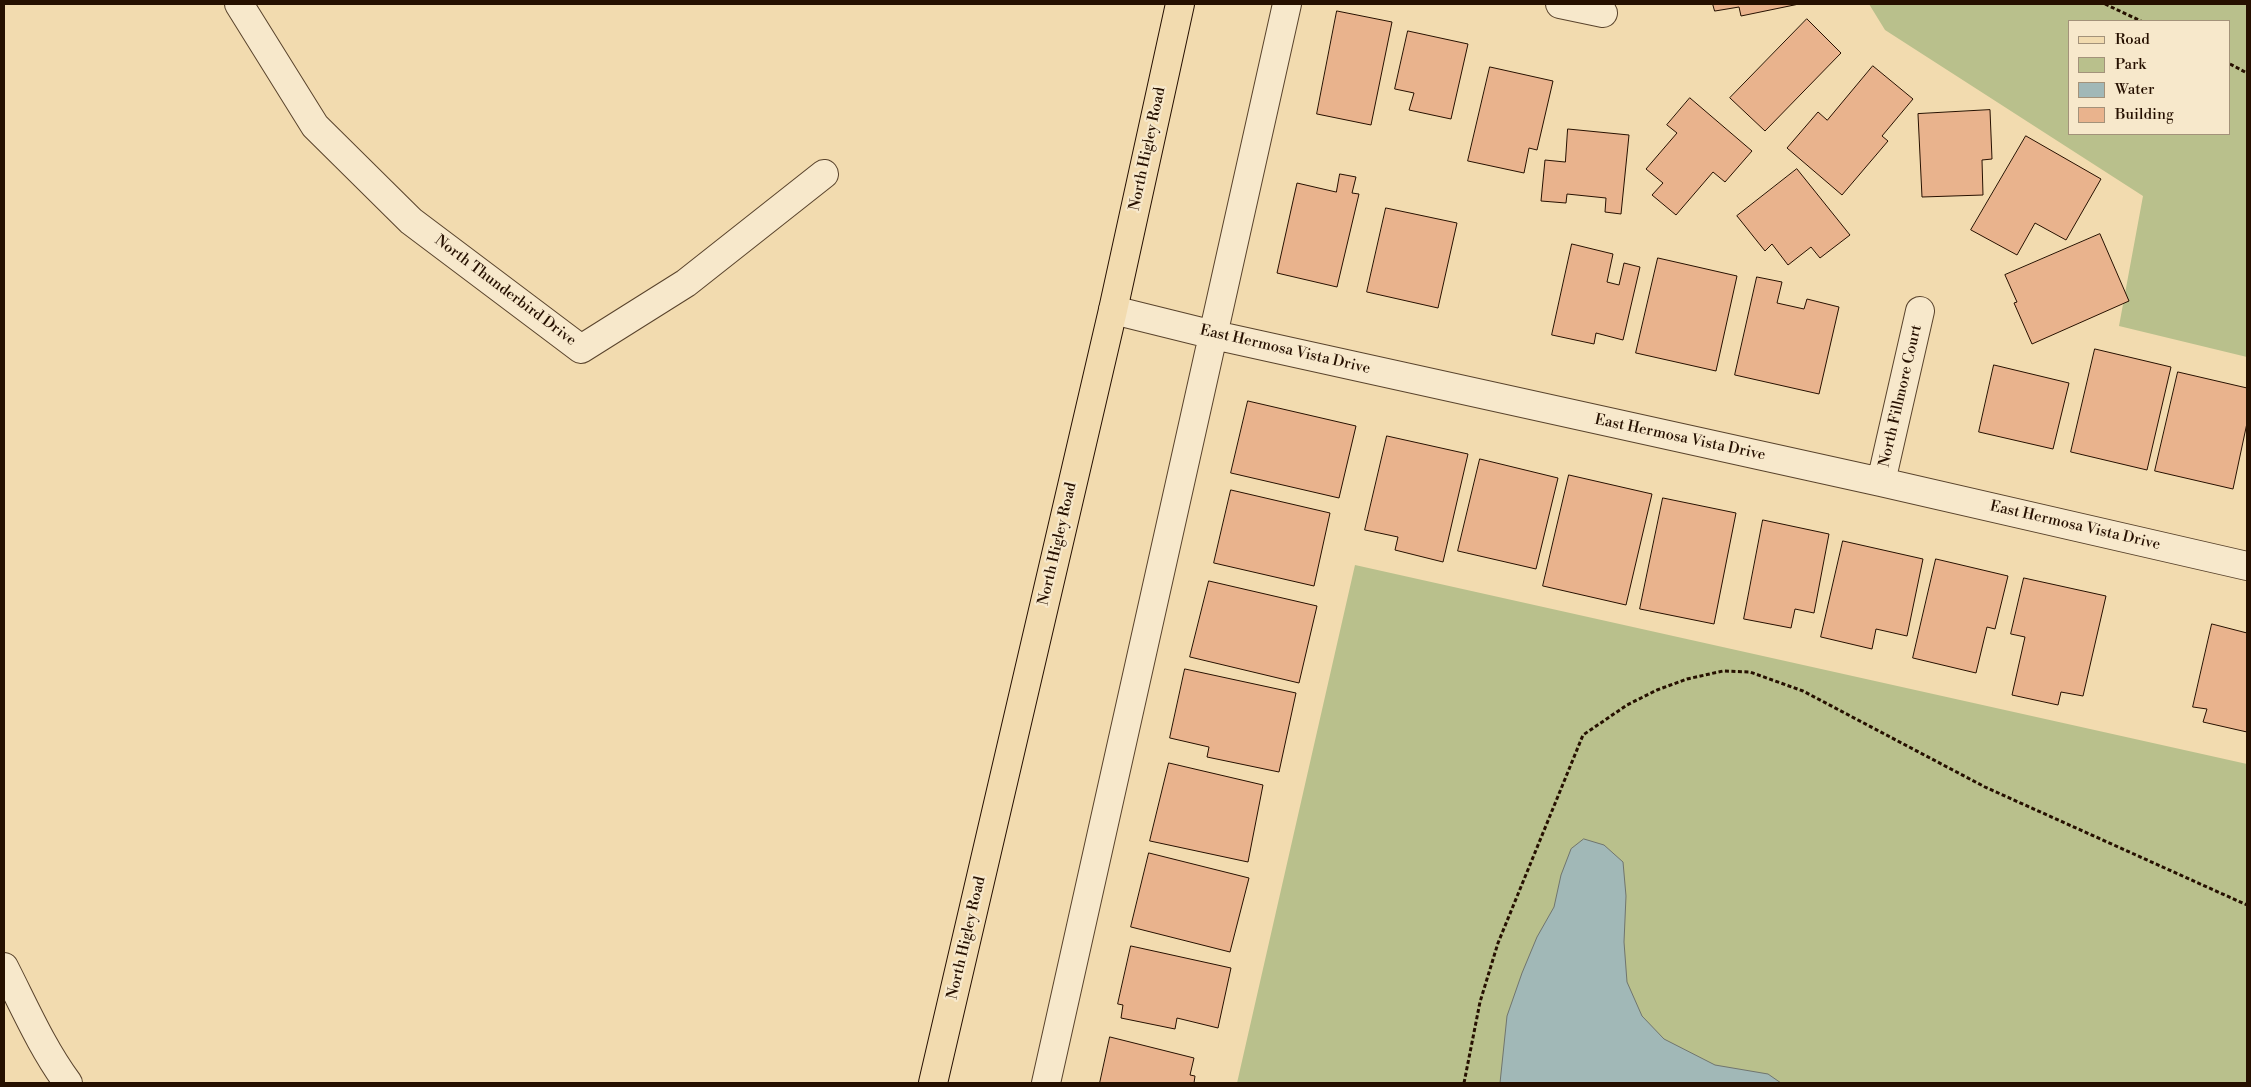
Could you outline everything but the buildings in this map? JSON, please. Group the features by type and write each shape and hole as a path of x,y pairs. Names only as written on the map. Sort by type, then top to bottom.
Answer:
{"main road":[{"name":"North Higley Road","path":"933,1083 1113,310 1180,4"}],"street":[{"name":"North Thunderbird Drive","path":"239,4 315,126 411,221 581,349 686,283 824,174"},
{"path":"1046,1083 1287,4"},
{"path":"1560,4 1603,13"},
{"name":"East Hermosa Vista Drive","path":"1113,310 1214,335 1881,482 2247,566"},
{"name":"North Fillmore Court","path":"1881,482 1920,311"},
{"path":"4,967 50,1055 68,1083"}],"path":[{"path":"2105,4 2139,20"},
{"path":"2231,65 2247,73"},
{"path":"1464,1083 1480,1002 1498,943 1583,735 1606,718 1656,690 1704,674 1723,671 1750,672 1803,691 1985,786 2247,905"}],"green space":[{"path":"1869,4 2247,4 2247,357 2119,326 2143,196 1885,30"},
{"path":"1355,565 2247,764 2247,1083 1237,1083"}],"water":[{"path":"1584,839 1604,845 1623,862 1626,896 1624,942 1627,982 1642,1016 1664,1039 1715,1065 1768,1074 1781,1083 1500,1083 1507,1016 1537,937 1554,907 1561,875 1571,849"}]}
